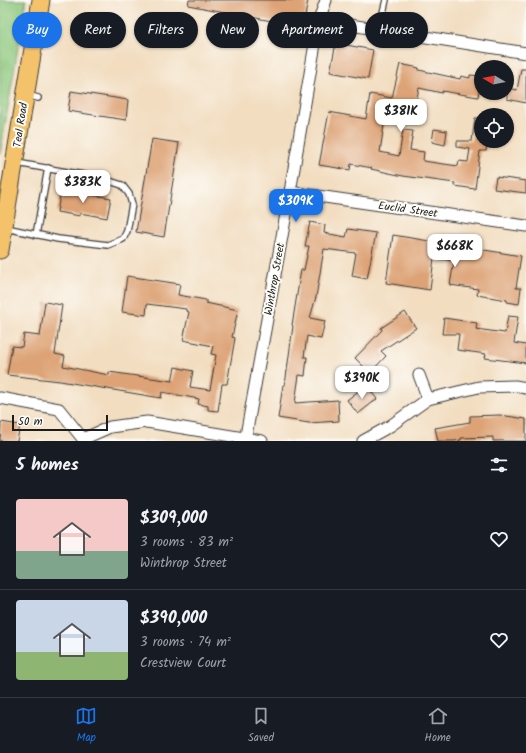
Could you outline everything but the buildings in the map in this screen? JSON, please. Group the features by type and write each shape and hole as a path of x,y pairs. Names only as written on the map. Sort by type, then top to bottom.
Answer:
{"main road":[{"name":"Teal Road","path":"0,250 14,162 32,96 41,0"}],"street":[{"name":"Winthrop Street","path":"322,12 326,0"},
{"path":"428,38 526,53"},
{"name":"Winthrop Street","path":"245,440 314,48"},
{"name":"Euclid Street","path":"290,192 526,226"},
{"path":"419,375 428,399"},
{"path":"363,441 390,426 428,399 479,387 515,386 526,388"},
{"path":"0,398 59,409 83,440 110,427 147,422 245,440 262,441"}],"lane":[{"path":"383,12 386,0"},
{"path":"4,227 58,239 108,245 123,238 127,231 132,204 129,194 122,185 100,178 14,162"},
{"path":"36,234 48,168"}],"green space":[{"path":"0,0 26,0 24,12 12,12 12,48 18,48 0,155"}]}
